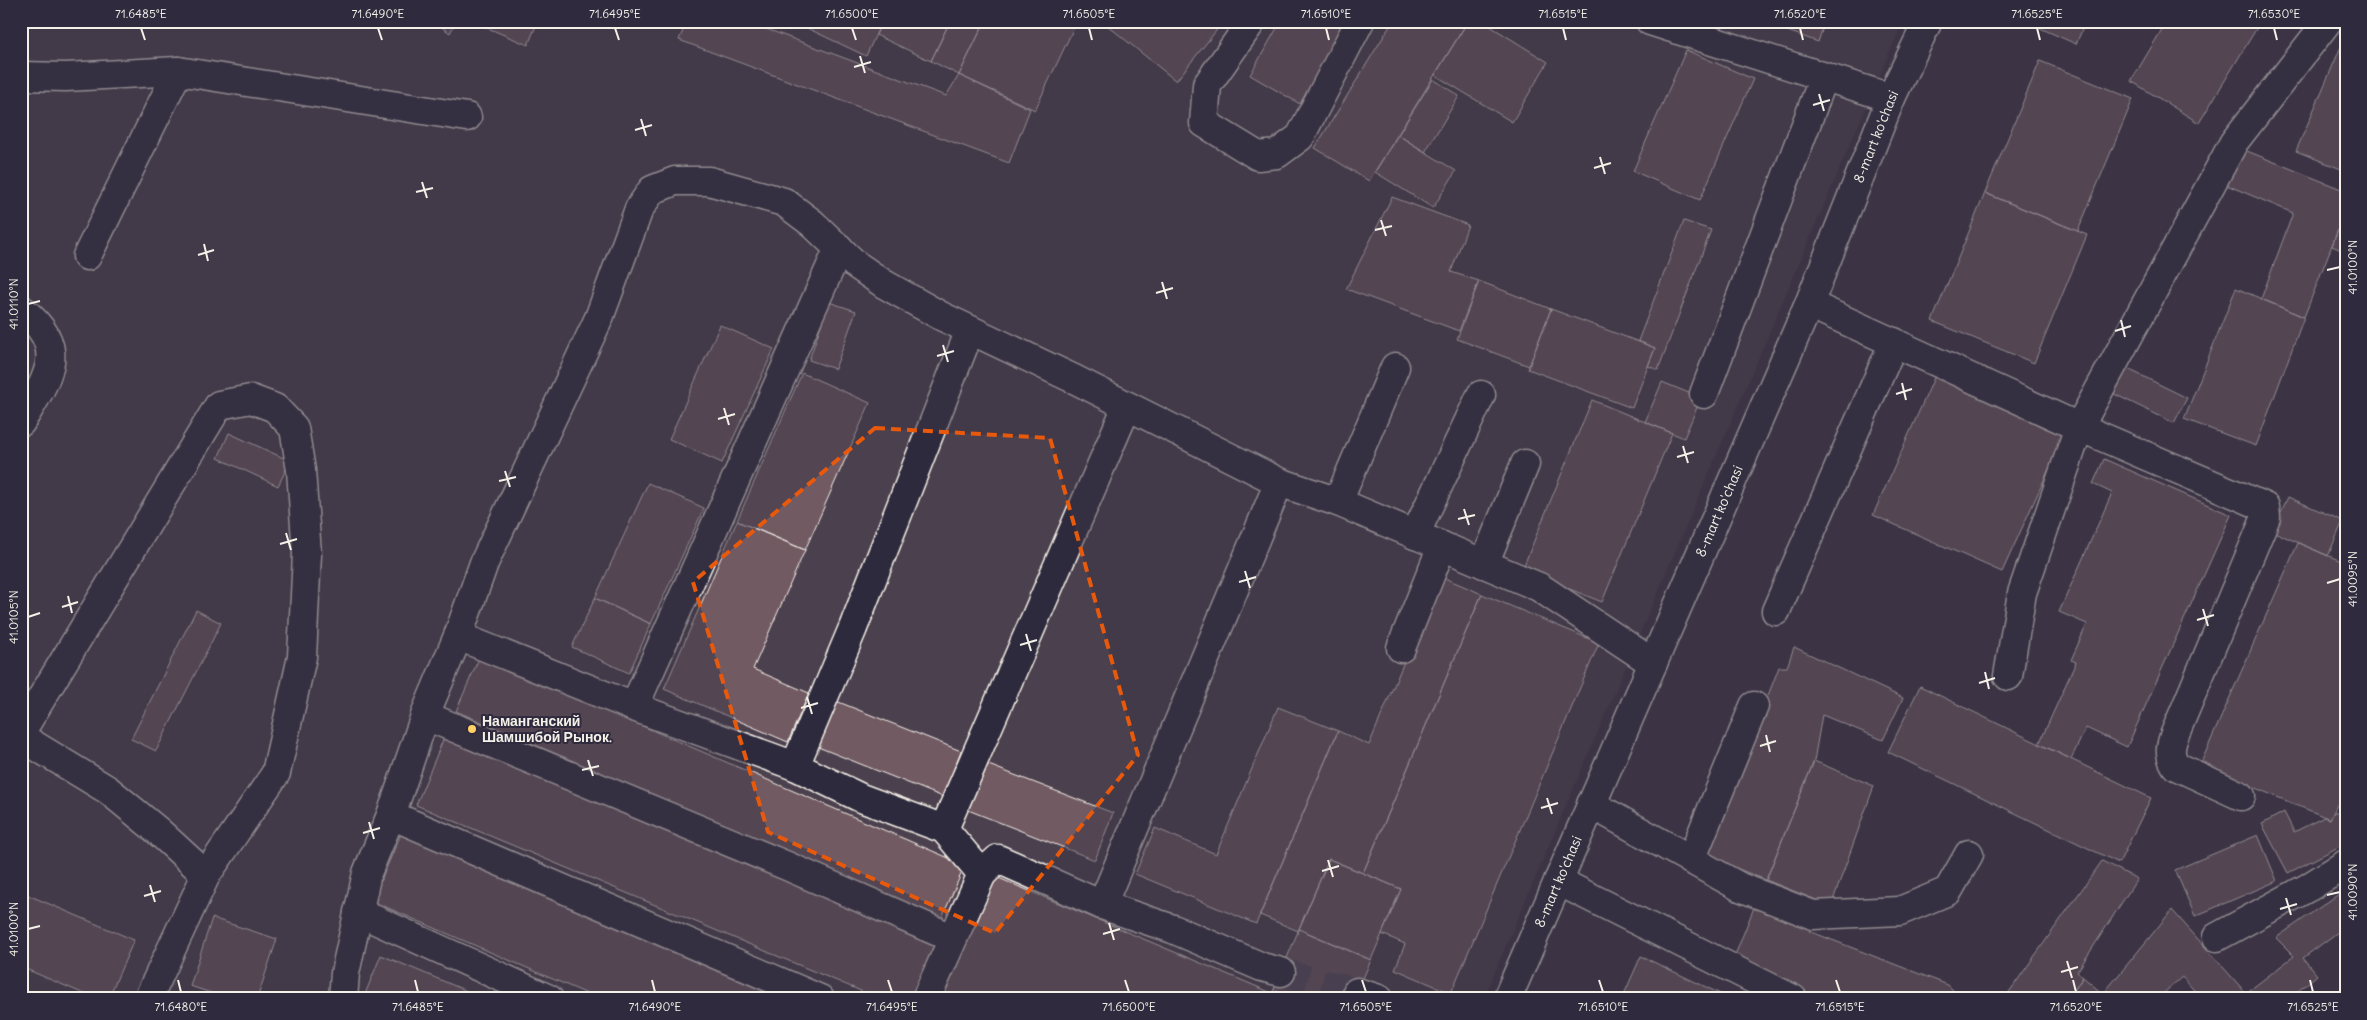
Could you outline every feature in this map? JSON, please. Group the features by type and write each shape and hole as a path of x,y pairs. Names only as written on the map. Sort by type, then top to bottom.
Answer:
{"street":[{"path":"1252,21 1207,85 1204,123 1258,156 1277,154 1300,137 1360,21"},
{"path":"1650,21 1891,98"},
{"name":"8-mart ko'chasi","path":"1507,999 1809,304 1891,98 1928,21"},
{"path":"2008,676 2022,593 2079,428 2234,142 2328,21"},
{"path":"21,76 66,77 178,71 467,117"},
{"path":"87,256 178,71"},
{"path":"1704,394 1824,76"},
{"path":"343,999 345,973 367,873 391,815 484,563 599,318 639,209 652,190 675,181 709,180 784,202 812,223 855,264 884,284 970,330 1278,482 1338,502 1539,587 1653,663"},
{"path":"634,707 839,248"},
{"path":"1809,304 2079,428 2266,507 2266,517 2170,749 2176,766 2241,796"},
{"path":"21,309 37,321 48,337 51,354 48,372 21,422"},
{"path":"795,766 853,628 970,330"},
{"path":"1776,612 1894,342"},
{"path":"1338,502 1395,367"},
{"path":"1415,535 1482,395"},
{"path":"21,732 219,405 251,399 275,408 294,428 300,470 307,554 302,657 276,773 206,875 148,999"},
{"path":"944,829 1127,406"},
{"path":"1484,564 1525,464"},
{"path":"1102,905 1278,482"},
{"path":"1401,648 1442,546"},
{"path":"458,636 634,707 795,766 861,798 944,829 982,874"},
{"path":"1691,860 1754,706"},
{"path":"426,716 787,866 952,938"},
{"path":"21,737 108,790 158,831 206,875"},
{"path":"1591,804 1740,888 1813,915 1900,911 1948,891 1969,854"},
{"path":"391,815 820,999"},
{"path":"926,999 982,874 998,859 1102,905 1173,930 1262,967 1281,972"},
{"path":"2217,937 2309,887 2346,864"},
{"path":"1558,881 1793,999"},
{"path":"358,912 549,999"}],"highlighted area":[{"path":"875,428 1050,438 1138,755 995,933 768,832 693,582"}],"shaded area":[{"path":"21,21 1903,21 1483,999 21,999"}],"building":[{"path":"433,21 456,21 450,33"},
{"path":"471,21 538,21 528,45"},
{"path":"687,21 745,21 946,96 959,75 1030,109 1009,163 679,40"},
{"path":"792,21 882,21 866,56"},
{"path":"882,21 950,21 931,61 876,35"},
{"path":"950,21 985,21 959,75 931,61"},
{"path":"985,21 1077,21 1035,110 959,75"},
{"path":"1102,21 1224,21 1176,81"},
{"path":"1281,21 1350,21 1300,104 1250,75"},
{"path":"1393,21 1468,21 1369,181 1315,148"},
{"path":"1468,21 1482,21 1548,62 1512,122 1435,75"},
{"path":"1760,21 1825,21 1818,42"},
{"path":"2043,21 2086,21 2076,44 2040,28"},
{"path":"2167,21 2261,21 2199,123 2131,81"},
{"path":"2346,35 2346,171 2296,151"},
{"path":"1686,50 1753,79 1700,200 1633,171"},
{"path":"2040,61 2133,99 2078,231 1985,193"},
{"path":"1433,79 1459,96 1425,152 1398,135"},
{"path":"1398,135 1456,171 1433,208 1375,172"},
{"path":"2242,149 2346,191 2346,209 2304,317 2261,299 2293,213 2222,183"},
{"path":"1985,193 2087,235 2034,363 1932,321"},
{"path":"1392,197 1468,225 1451,272 1479,281 1459,331 1346,289"},
{"path":"2346,209 2346,252 2332,246"},
{"path":"1684,221 1711,230 1658,370 1648,366 1655,348 1638,341"},
{"path":"1479,281 1551,309 1529,366 1457,339"},
{"path":"2236,288 2304,317 2256,446 2184,419"},
{"path":"829,302 856,311 835,369 809,360"},
{"path":"1551,309 1655,348 1632,408 1528,369"},
{"path":"720,325 774,349 722,463 669,439"},
{"path":"2122,366 2187,398 2174,423 2110,392"},
{"path":"1937,371 2041,418 2038,425 2064,436 2002,572 1873,515"},
{"path":"802,373 870,403 805,550 737,521"},
{"path":"1662,382 1701,398 1684,438 1645,422"},
{"path":"1592,400 1672,433 1602,602 1522,570"},
{"path":"229,433 290,461 278,486 218,458"},
{"path":"2104,459 2231,515 2127,747 2086,728 2071,759 2039,744 2076,662 2071,660 2087,624 2059,612 2112,493 2093,484"},
{"path":"648,483 704,508 651,624 595,598"},
{"path":"2288,497 2343,521 2328,556 2272,531"},
{"path":"737,521 805,550 753,669 809,693 788,742 664,689"},
{"path":"2298,543 2346,563 2346,787 2330,819 2200,765"},
{"path":"1440,576 1482,594 1363,873 1329,859 1298,931 1260,915 1338,731 1369,745"},
{"path":"1482,594 1599,643 1451,993 1395,969 1405,944 1382,934 1401,889 1363,873"},
{"path":"595,598 651,624 629,673 572,647"},
{"path":"196,610 221,623 156,751 131,739"},
{"path":"1794,647 1903,698 1883,740 1822,715 1814,761 1766,880 1706,856 1779,667 1787,667"},
{"path":"480,656 965,865 941,920 456,711"},
{"path":"1920,686 2151,798 2119,863 1888,752"},
{"path":"836,701 961,751 943,797 818,747"},
{"path":"1278,707 1338,731 1256,924 1135,874 1155,828 1216,854"},
{"path":"445,735 936,940 912,999 880,999 416,805"},
{"path":"1814,761 1874,786 1831,906 1766,880"},
{"path":"986,764 1113,813 1095,860 968,810"},
{"path":"2284,812 2294,832 2324,817 2330,819 2334,812 2342,812 2346,820 2346,843 2288,873 2262,824"},
{"path":"401,834 784,999 599,999 372,901"},
{"path":"2258,835 2277,881 2195,916 2175,870"},
{"path":"1329,859 1401,889 1371,960 1299,929"},
{"path":"2102,861 2137,879 2077,972 2083,977 2068,999 2014,999 2007,995"},
{"path":"989,874 1272,993 1270,999 937,999"},
{"path":"2346,889 2346,926 2303,958 2317,975 2289,999 2251,999 2246,993 2294,956 2276,938"},
{"path":"21,892 134,940 108,999 96,999 21,967"},
{"path":"1755,905 1811,927 1809,931 1948,985 1962,999 1814,999 1731,965"},
{"path":"2172,910 2251,999 2202,999 2182,977 2157,999 2110,999 2103,994"},
{"path":"212,918 277,939 257,999 229,999 190,986"},
{"path":"1299,929 1371,960 1354,999 1298,999 1274,989"},
{"path":"381,955 486,999 363,999"},
{"path":"1641,956 1731,999 1622,999"},
{"path":"2083,977 2103,994 2110,999 2068,999"},
{"path":"1274,989 1298,999 1270,999"}],"tunnel":[{"path":"1281,972 1357,992"}],"place":[{"name":"Наманганский Шамшибой Рынок.","path":"472,729"}]}
